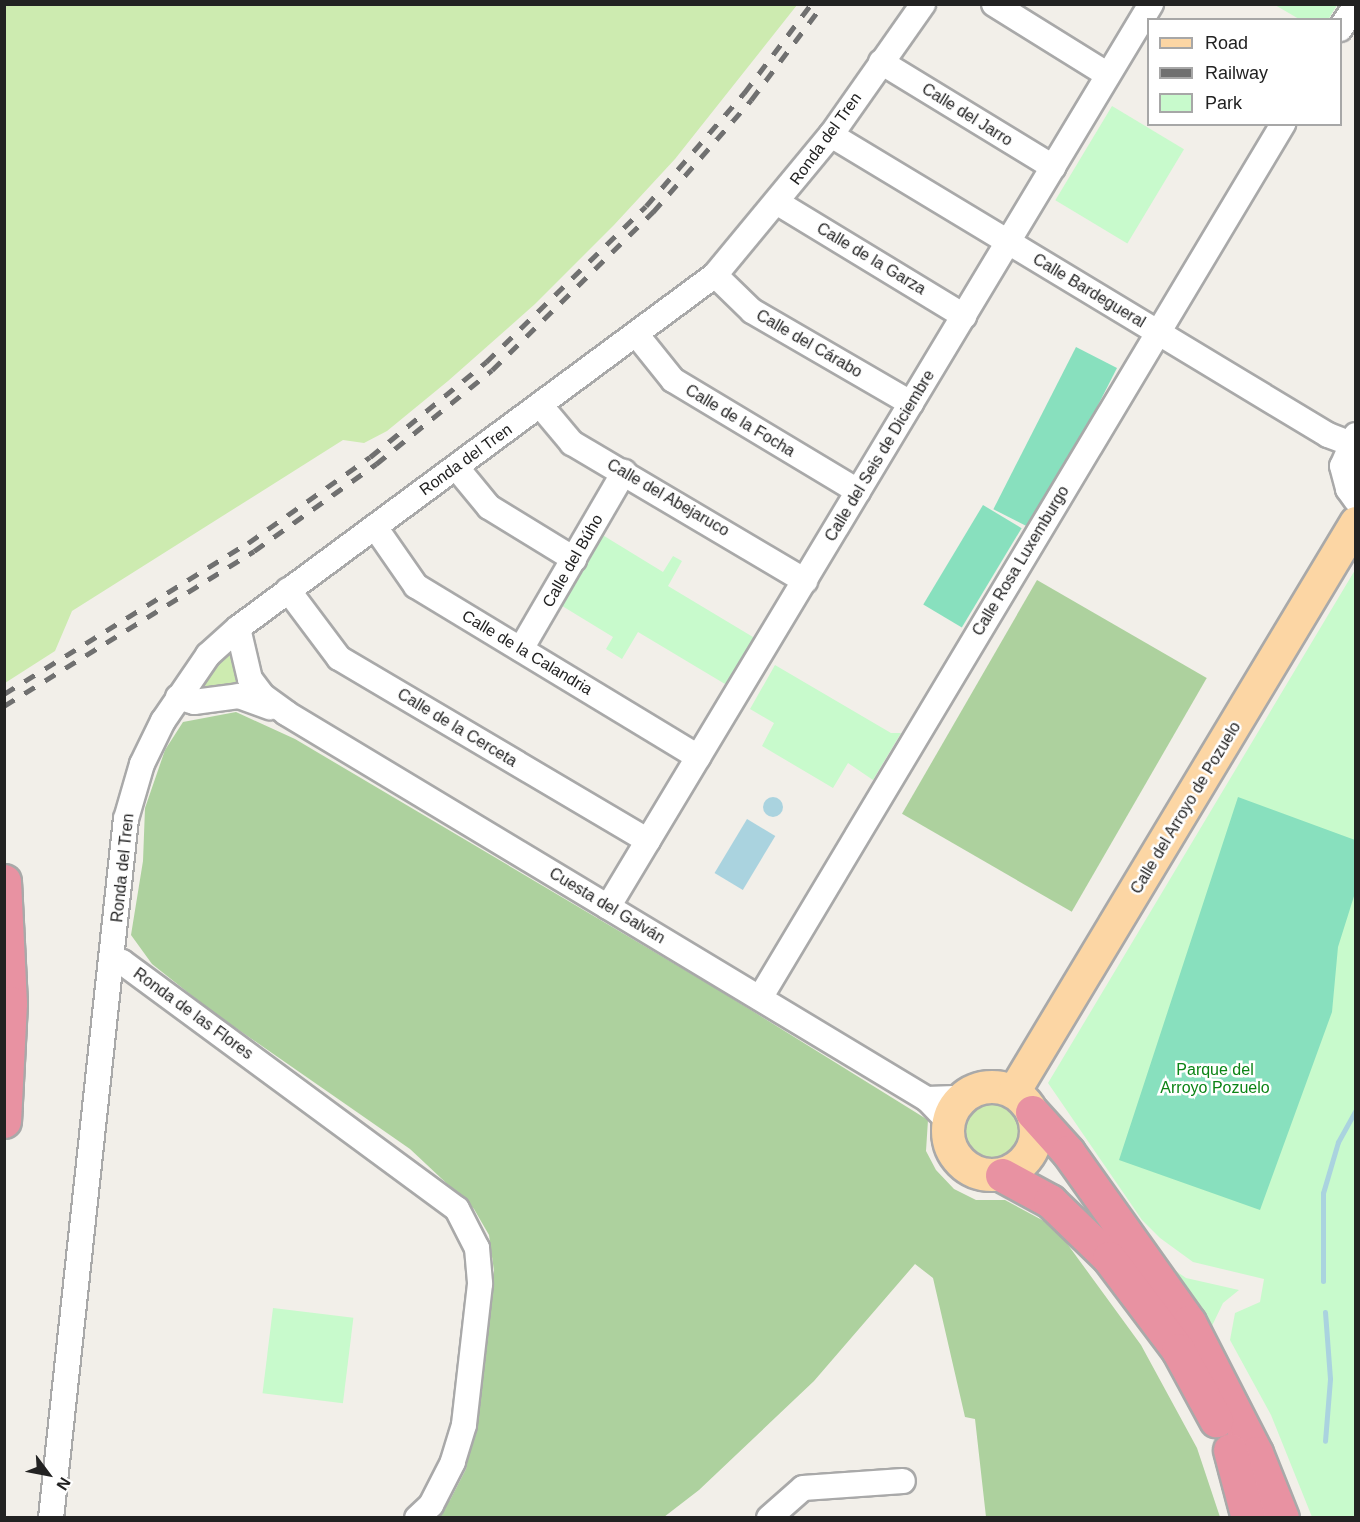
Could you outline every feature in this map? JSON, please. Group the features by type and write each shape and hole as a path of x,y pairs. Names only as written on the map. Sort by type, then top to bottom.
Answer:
{"highway":[{"path":"4,881 10,1003 4,1121"},
{"path":"1023,1102 1068,1152 1189,1322 1243,1452 1276,1518"},
{"path":"1002,1175 1050,1201 1116,1267 1178,1350 1282,1518"},
{"path":"1243,1452 1248,1518"},
{"path":"1243,1452 1258,1518"}],"main road":[{"name":"Calle del Arroyo de Pozuelo","path":"1023,1102 1356,523"},
{"path":"988,1087 1023,1102 1036,1125 1032,1151 1024,1162 1002,1175 988,1176 963,1165 950,1146 946,1106 988,1087"}],"street":[{"name":"Ronda del Tren","path":"113,962 126,819 147,750 178,697 208,655 238,628 288,590 715,275 777,203 831,135 923,4"},
{"path":"994,4 1108,75"},
{"name":"Calle del Seis de Diciembre","path":"608,907 1150,4"},
{"path":"1342,27 1356,5"},
{"name":"Calle del Jarro","path":"881,62 1053,167"},
{"name":"Calle Rosa Luxemburgo","path":"760,998 1282,126"},
{"name":"Calle Bardegueral","path":"831,135 1328,435 1352,439"},
{"name":"Calle de la Garza","path":"777,203 964,316"},
{"name":"Calle del Cárabo","path":"715,275 752,311 911,403"},
{"name":"Calle de la Focha","path":"636,334 673,380 858,491"},
{"name":"Calle del Abejaruco","path":"540,405 572,443 805,581"},
{"path":"1352,439 1342,466 1343,478 1356,500"},
{"path":"456,467 489,507 574,559"},
{"name":"Calle del Búho","path":"521,649 624,472"},
{"name":"Calle de la Calandria","path":"375,527 416,586 698,757"},
{"name":"Calle de la Cerceta","path":"288,590 339,658 648,841"},
{"name":"Cuesta del Galván","path":"238,628 250,679 263,696 286,713 760,998 946,1106"},
{"name":"Cuesta del Galván","path":"178,697 194,702 239,696 286,713"},
{"name":"Ronda de las Flores","path":"51,1518 113,962 122,962 457,1209 477,1248 480,1284 465,1413 453,1462 431,1505 417,1518"},
{"path":"770,1518 803,1488 903,1481"}],"green space":[{"path":"5,4 797,5 675,159 614,225 535,304 448,381 387,431 364,443 343,440 72,611 55,651 5,683"},
{"path":"1275,5 1337,5 1329,18 1297,18"},
{"path":"1112,106 1184,149 1127,244 1055,200"},
{"path":"1076,347 1117,368 1034,530 993,509"},
{"path":"983,505 1022,528 962,628 923,604"},
{"path":"596,531 663,572 673,556 682,561 668,586 758,640 730,687 638,632 622,659 606,649 613,637 554,601"},
{"name":"Parque del Arroyo Pozuelo","path":"1355,570 1355,1517 1312,1517 1271,1415 1230,1340 1235,1313 1260,1302 1264,1279 1193,1262 1160,1238 1142,1220 1048,1083"},
{"path":"1037,580 1207,678 1072,912 902,814"},
{"path":"230,651 238,684 201,687 215,665"},
{"path":"775,665 891,733 901,733 873,780 848,763 833,788 762,746 774,723 750,709"},
{"path":"236,712 295,739 717,989 928,1120 926,1151 936,1170 954,1189 976,1200 1005,1200 1055,1227 1141,1345 1197,1448 1220,1517 986,1517 975,1419 965,1417 933,1278 915,1264 814,1381 699,1490 664,1517 433,1517 450,1500 466,1469 494,1271 489,1235 474,1209 410,1149 210,1010 152,964 131,935 143,861 145,808 165,750 183,722"},
{"path":"1238,797 1355,840 1355,893 1338,947 1332,1012 1260,1210 1119,1160"},
{"path":"992,1102 1009,1107 1017,1115 1022,1132 1017,1149 1009,1157 992,1162 975,1157 967,1149 962,1132 967,1115 975,1107"},
{"path":"1160,1260 1186,1278 1239,1290 1223,1303 1210,1330"},
{"path":"273,1308 353,1318 343,1403 263,1393"}],"water":[{"path":"773,797 780,800 783,807 780,814 773,817 766,814 763,807 766,800"},
{"path":"747,819 775,836 743,890 715,873"}],"waterway":[{"path":"1323,1281 1323,1193 1338,1142 1356,1110"},
{"path":"1325,1312 1330,1379 1325,1441"}],"railway":[{"path":"4,694 248,543 370,457 486,362 646,206 744,93 811,4"},
{"path":"4,706 254,551 376,464 492,370 653,212 751,100 823,4"}]}
